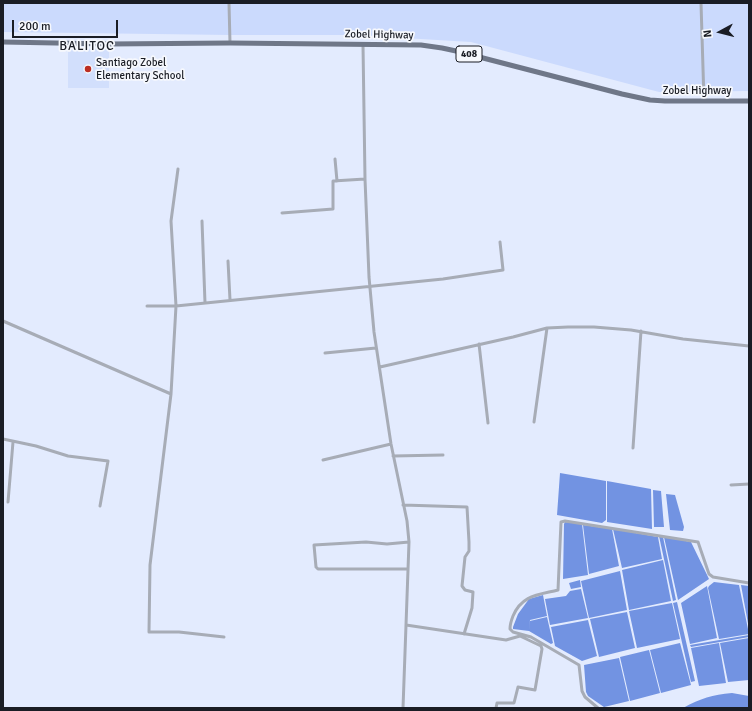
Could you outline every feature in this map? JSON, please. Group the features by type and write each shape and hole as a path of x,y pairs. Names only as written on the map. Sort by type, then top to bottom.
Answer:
{"main road":[{"name":"Zobel Highway","path":"3,42 108,44 230,43 421,45 442,48 650,100 749,101"}],"street":[{"path":"229,3 230,43"},
{"path":"701,3 704,101"},
{"path":"363,45 365,179 376,348 391,444 404,505 409,542 403,708"},
{"path":"335,159 337,181"},
{"path":"178,169 172,221 176,306 171,394 150,565 149,632 179,632 224,637"},
{"path":"282,213 333,209 333,181 365,179"},
{"path":"202,221 205,303"},
{"path":"147,306 176,306 371,285 443,279 503,270 500,242"},
{"path":"228,261 230,300"},
{"path":"3,321 171,394"},
{"path":"380,367 547,328 594,327 641,331 683,339 749,346"},
{"path":"534,422 547,328"},
{"path":"633,448 641,331"},
{"path":"479,344 488,423"},
{"path":"325,353 376,348"},
{"path":"3,439 36,446 68,456 108,461 100,506"},
{"path":"8,502 13,442"},
{"path":"323,460 391,444"},
{"path":"394,456 443,455"},
{"path":"731,485 749,484"},
{"path":"404,505 467,507 469,551 464,557 462,586 465,590 473,592 472,608 464,634"},
{"path":"598,708 585,697 582,691 579,665 532,637 513,632 510,629 513,617 522,602 529,598 558,590 561,522 565,521 698,542 709,574 713,577 749,583"},
{"path":"407,569 318,569 316,567 314,545 366,542 387,544 409,542"},
{"path":"406,625 506,640 520,636 541,646 542,649 535,690 518,687 514,703 497,703 496,708"}],"shaded area":[{"path":"3,3 749,3 749,91 659,92 471,42 353,35 3,32"},
{"name":"Santiago Zobel Elementary School","path":"68,49 109,49 109,88 68,88"}],"water":[{"path":"560,473 606,481 606,520 602,523 557,515"},
{"path":"607,481 651,489 652,529 607,522"},
{"path":"653,490 661,491 664,527 654,527"},
{"path":"666,494 675,495 684,527 683,531 670,530"},
{"path":"565,522 582,524 588,575 563,579"},
{"path":"583,525 612,529 619,566 589,574"},
{"path":"613,529 658,537 662,559 622,568"},
{"path":"659,536 663,537 676,600 673,601"},
{"path":"664,537 691,542 709,579 678,600"},
{"path":"663,560 671,601 629,610 622,570"},
{"path":"620,571 627,610 589,618 581,581"},
{"path":"580,580 581,587 571,589 569,583"},
{"path":"714,582 739,585 749,634 719,639 708,588"},
{"path":"741,585 749,586 749,629"},
{"path":"707,586 717,638 690,644 681,603"},
{"path":"581,589 588,618 550,625 545,599 566,596 570,591"},
{"path":"543,595 547,616 530,620 529,631 513,629 518,614 529,599"},
{"path":"677,602 695,681 691,682 673,603"},
{"path":"672,603 680,639 637,648 629,611"},
{"path":"627,612 635,648 599,657 590,619"},
{"path":"547,617 553,643 551,644 529,631 530,621"},
{"path":"588,620 597,656 582,661 555,646 551,627"},
{"path":"749,635 749,637 691,647 690,645"},
{"path":"749,638 749,680 728,682 720,643"},
{"path":"680,643 691,685 661,693 650,650"},
{"path":"719,643 726,683 699,686 691,648"},
{"path":"649,650 660,693 630,701 620,657"},
{"path":"619,658 629,701 604,707 588,696 586,692 584,665"},
{"path":"732,693 749,696 749,708 683,708 707,698"}],"place":[{"name":"Santiago Zobel Elementary School","path":"88,69"}],"district":[{"name":"BALITOC","path":"87,47"}]}
